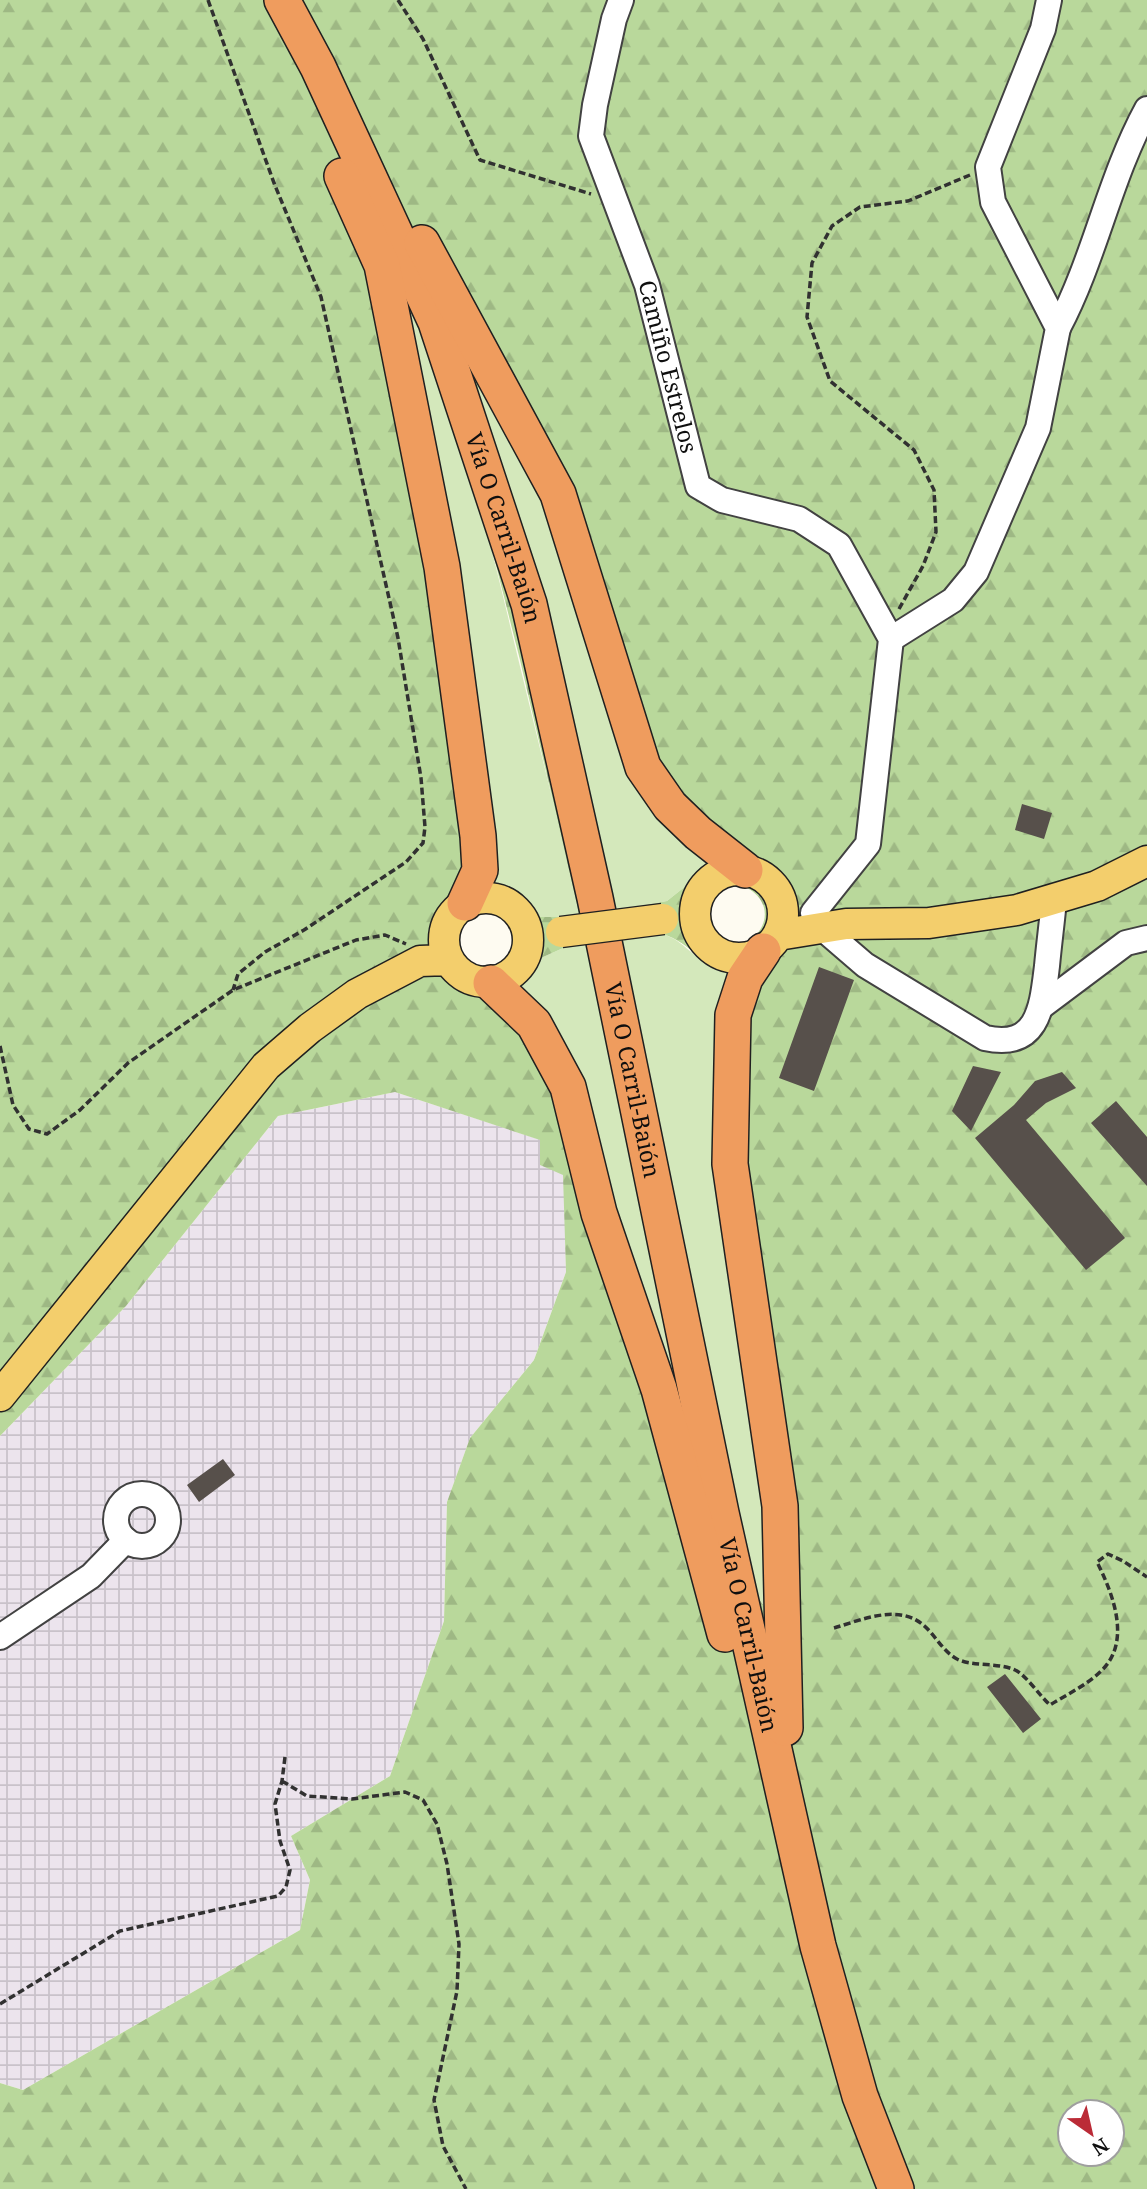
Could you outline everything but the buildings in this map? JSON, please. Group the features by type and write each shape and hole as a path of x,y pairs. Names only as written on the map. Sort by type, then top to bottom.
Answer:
{"highway":[{"path":"265,0 382,265 442,567 478,836 480,870 465,903"},
{"name":"Vía O Carril-Baión","path":"282,0 318,67 436,322 529,604 595,898 721,1513 818,1946 860,2096 896,2189"},
{"path":"318,67 467,323 558,494 643,767 670,806 745,870"},
{"path":"771,943 745,978 733,1016 730,1164 780,1506 785,1743 818,1946"},
{"path":"491,983 534,1024 568,1087 599,1213 659,1389 767,1792 818,1946"}],"main road":[{"path":"771,943 783,922 783,907 778,893 769,882 758,874 745,870 730,871 711,882 698,900 695,914 697,927 712,949 738,958 751,957 771,943 827,921 941,922 1017,911 1097,886 1147,861"},
{"path":"778,893 827,921"},
{"path":"0,1396 266,1066 310,1028 357,994 434,960 444,948 447,922 465,903 489,898 501,900 521,915 526,926 528,951 523,962 504,979 491,983 479,982 466,978 434,960"},
{"path":"529,938 695,914"}],"street":[{"name":"Camiño Estrelos","path":"621,0 608,44 591,136 648,285 698,486 722,500 799,519 839,545 891,639"},
{"path":"1049,0 1043,29 988,167 993,202 1058,328"},
{"path":"1054,900 1042,1006 1032,1027 1018,1038 1001,1041 985,1038 865,965 827,921 868,844 891,639 953,600 975,572 1038,428 1058,328 1075,296 1132,136 1147,109"},
{"path":"1042,1006 1126,943 1147,938"},
{"path":"0,1637 91,1576 126,1540"}],"path":[{"path":"208,0 274,183 321,297 398,638 421,778 425,827 423,843 406,862 265,953 238,974 233,990"},
{"path":"398,0 422,39 480,160 615,201"},
{"path":"891,639 900,606 923,566 936,532 934,489 914,450 830,381 807,317 812,263 832,226 860,207 908,201 988,167"},
{"path":"0,1046 13,1105 29,1129 47,1134 80,1110 128,1063 233,990 356,940 385,935 410,945 434,960"},
{"path":"834,1628 889,1614 901,1615 922,1624 934,1640 957,1659 991,1663 1018,1671 1050,1704 1102,1670 1115,1650 1119,1621 1097,1562 1108,1554 1147,1577"},
{"path":"0,2004 120,1931 278,1896 286,1887 290,1870 280,1841 275,1804 282,1782 285,1757"},
{"path":"282,1782 307,1796 352,1800 405,1792 423,1800 436,1824 447,1864 458,1944 457,1991 434,2100 443,2146 466,2189"}],"shaded area":[{"path":"395,1092 541,1140 564,1175 566,1272 534,1360 470,1438 447,1502 444,1621 390,1776 291,1836 310,1880 300,1930 23,2090 0,2083 0,1436 126,1306 278,1116"}],"green space":[{"path":"0,0 1147,0 1147,2189 0,2189 0,2083 23,2090 300,1930 310,1880 291,1836 390,1776 444,1621 447,1502 470,1438 534,1360 566,1272 563,1175 540,1165 540,1140 395,1092 278,1116 126,1306 0,1436","holes":["408,297 482,510 580,917 536,917 491,883 399,298","488,381 550,509 691,844 712,865 667,901 612,911 478,387","733,884 748,889 760,899 765,913 764,922 748,942 734,944 722,939 712,930 706,917 706,904 715,892","487,912 495,914 509,922 518,934 518,950 502,970 488,972 476,967 466,958 460,945 460,932 469,920","658,933 669,936 715,964 739,965 749,1343 771,1615 749,1586 619,940","587,943 713,1541 534,1018 510,991 523,986 532,977 543,957 570,945"]},
{"path":"408,296 482,510 581,917 536,917 491,883 398,298"},
{"path":"488,381 712,865 667,901 612,911 478,387"},
{"path":"658,933 674,939 704,961 719,965 740,965 749,1343 772,1616 749,1586 619,939"},
{"path":"587,943 714,1541 509,991 523,986 532,977 543,957 570,945"}]}
